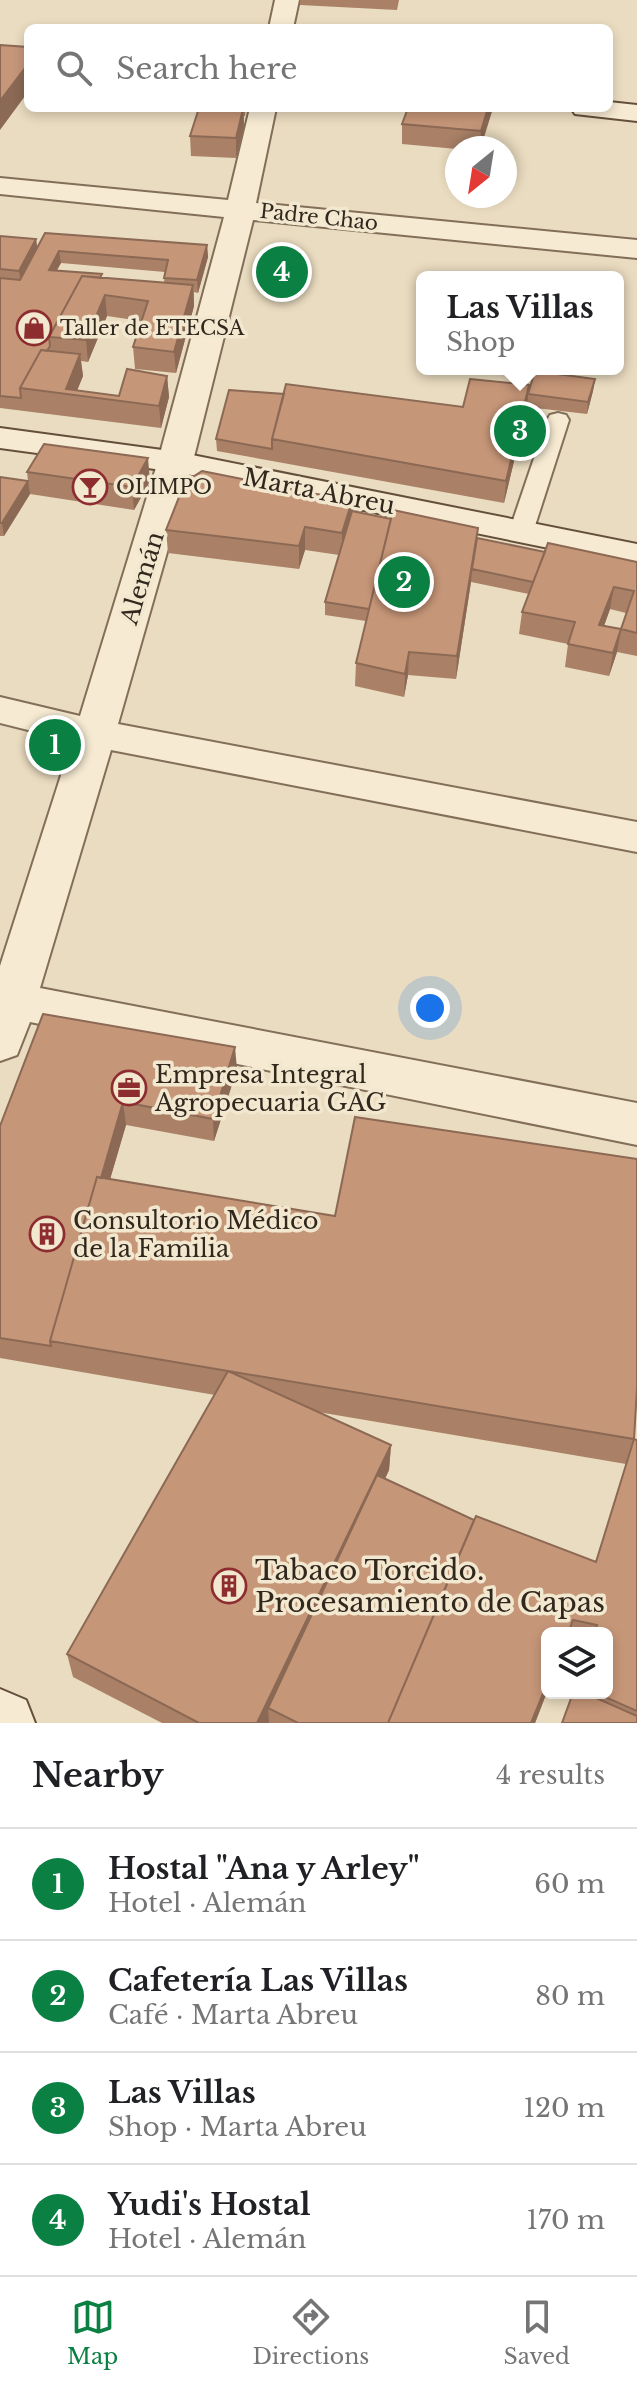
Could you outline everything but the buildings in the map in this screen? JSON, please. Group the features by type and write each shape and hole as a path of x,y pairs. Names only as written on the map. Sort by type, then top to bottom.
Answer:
{"street":[{"path":"282,24 287,0"},
{"path":"613,111 637,113"},
{"name":"Alemán","path":"4,1014 95,733 177,462 242,209 262,112"},
{"name":"Padre Chao","path":"0,186 637,249"},
{"name":"Marta Abreu","path":"0,438 177,462 637,555"},
{"path":"0,710 95,733 637,837"},
{"path":"4,1014 637,1124"}],"lane":[{"path":"521,532 558,420"}],"place":[{"name":"Yudi's Hostal","path":"282,272"},
{"name":"Taller de ETECSA","path":"34,328"},
{"name":"Las Villas","path":"520,431"},
{"name":"OLIMPO","path":"90,487"},
{"name":"Cafetería Las Villas","path":"404,582"},
{"name":"Hostal \"Ana y Arley\"","path":"55,745"},
{"name":"Empresa Integral Agropecuaria GAG","path":"129,1088"},
{"name":"Consultorio Médico de la Familia","path":"47,1234"},
{"name":"Tabaco Torcido. Procesamiento de Capas","path":"229,1586"}]}
